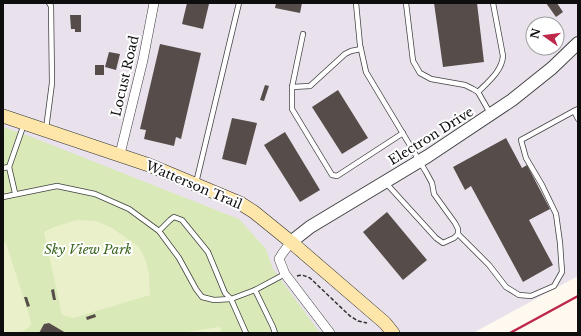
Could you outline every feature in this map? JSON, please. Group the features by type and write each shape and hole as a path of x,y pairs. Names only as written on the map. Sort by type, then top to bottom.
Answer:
{"main road":[{"name":"Watterson Trail","path":"3,116 149,164 240,203 254,212 291,242 392,331"}],"street":[{"name":"Locust Road","path":"120,154 143,60 154,3"},
{"name":"Electron Drive","path":"291,242 310,227 385,182 490,115 552,68 578,43"},
{"path":"291,242 279,260 287,277 330,333"}],"lane":[{"path":"46,131 52,83 51,6 49,3"},
{"path":"196,184 239,3"},
{"path":"356,3 361,49 366,72 420,160 432,183 434,194 455,223 458,229 458,234 488,265 506,287 519,295 531,296 554,286 562,272 556,214 542,184 526,158 521,140 576,110 578,119"},
{"path":"406,3 413,61 420,73 431,79 465,85 478,92 490,115"},
{"path":"478,92 490,80 502,64 503,56 493,3"},
{"path":"303,34 292,88 292,109 332,175 337,176 403,133"},
{"path":"292,88 310,86 345,54 361,49"},
{"path":"15,193 9,167 24,124"},
{"path":"3,168 9,167"},
{"path":"385,182 436,238 443,243 454,238 458,234"},
{"path":"3,196 57,186 95,194 129,209 158,231 179,258 202,297 214,300 231,298 287,277"},
{"path":"158,231 174,217 182,220 208,252 225,293 231,298 246,333"},
{"path":"255,290 275,333"}],"path":[{"path":"287,277 300,275 310,278 350,316 358,321 366,322 370,325"}],"shaded area":[{"path":"3,3 578,3 578,276 473,333 3,333"}],"green space":[{"name":"Sky View Park","path":"3,127 239,219 266,249 273,269 320,333 3,333"},
{"path":"77,220 96,221 112,228 139,247 146,261 149,275 150,295 73,318 62,315 44,232 54,227"},
{"path":"3,243 6,243 31,325 25,330 11,333 3,333"},
{"path":"220,327 222,333 179,333"}],"building":[{"path":"187,3 209,4 203,29 182,24"},
{"path":"276,3 302,3 300,13 275,8"},
{"path":"434,3 477,3 484,62 443,67"},
{"path":"546,3 557,3 563,12 555,16"},
{"path":"70,15 81,15 81,32 75,32 75,29 71,29"},
{"path":"160,44 201,53 181,139 176,137 174,146 144,139 146,130 140,129"},
{"path":"109,52 120,54 116,70 105,67"},
{"path":"95,65 104,65 104,75 95,75"},
{"path":"265,85 269,86 264,101 260,100"},
{"path":"338,90 368,138 342,154 312,107"},
{"path":"232,118 257,123 246,165 222,159"},
{"path":"285,132 320,190 300,202 264,145"},
{"path":"506,138 522,168 527,165 550,209 529,220 553,265 523,282 471,186 465,190 453,167"},
{"path":"387,212 427,260 403,280 363,232"},
{"path":"54,289 56,300 53,300 51,290"},
{"path":"24,297 27,297 30,306 27,307"},
{"path":"95,314 96,317 87,320 86,317"},
{"path":"49,323 66,333 39,333 44,324"}],"railway":[{"path":"510,333 578,296"}]}
